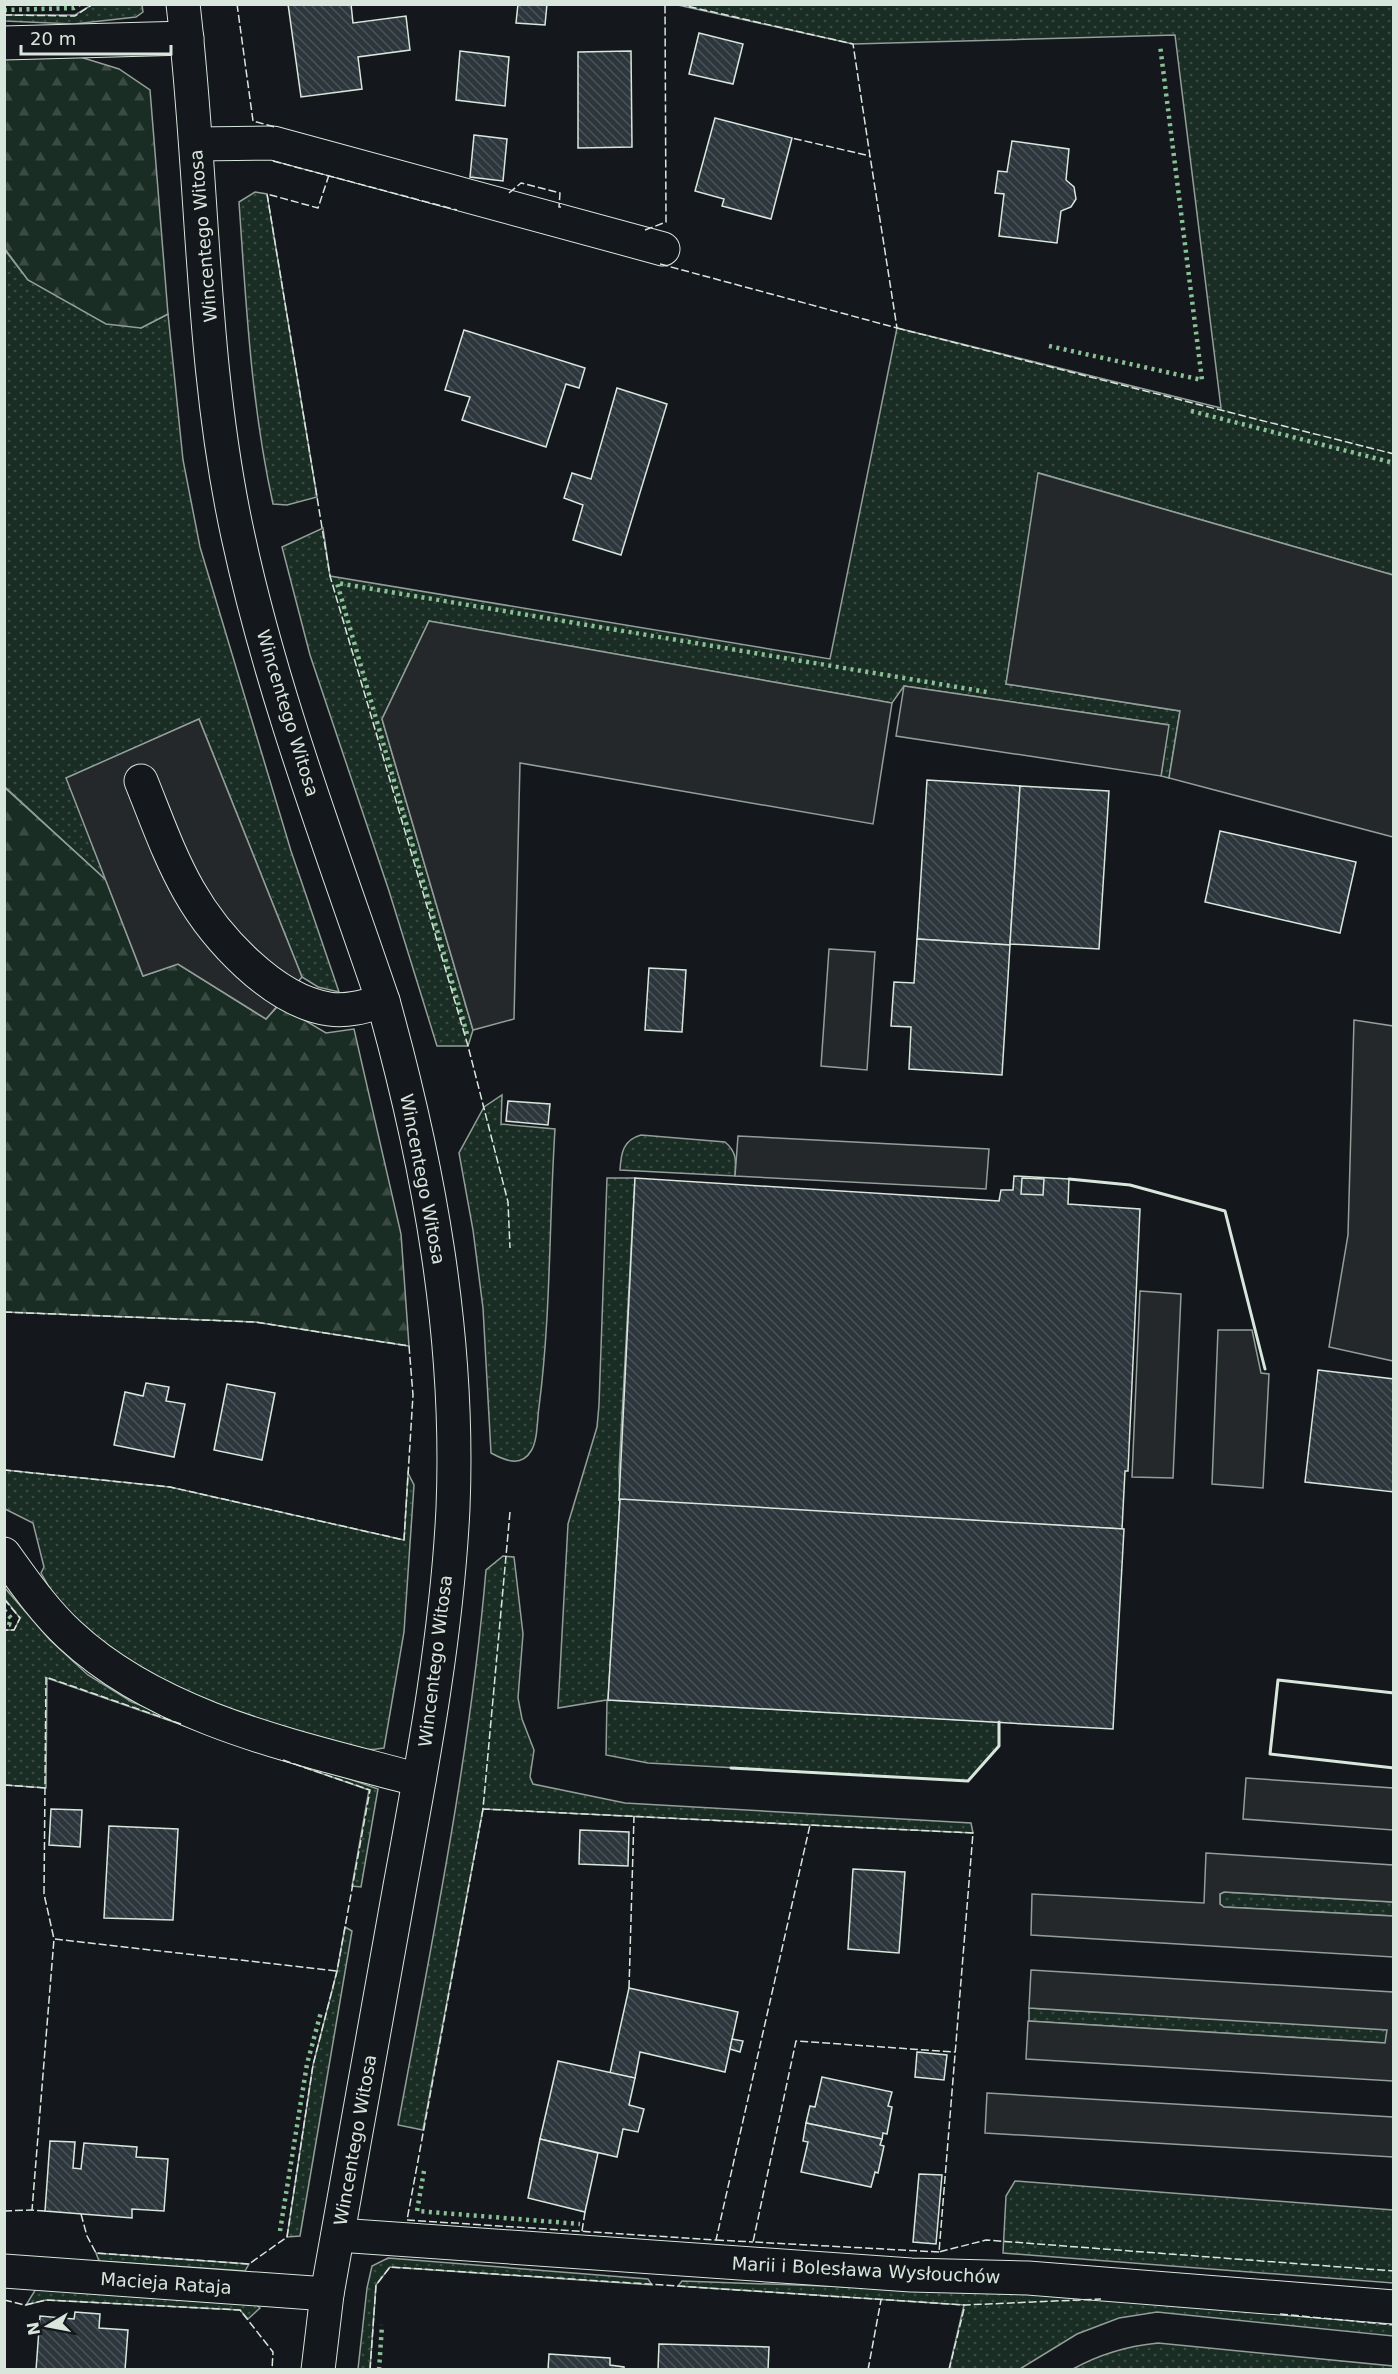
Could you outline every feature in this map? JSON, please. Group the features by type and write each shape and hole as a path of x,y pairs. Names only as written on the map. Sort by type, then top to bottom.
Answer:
{"street":[{"name":"Wincentego Witosa","path":"183,4 215,378 224,459 238,534 257,614 290,724 383,1001 422,1155 447,1310 453,1509 439,1644 419,1780 327,2294 318,2370"},
{"path":"4,43 187,38"},
{"path":"196,144 273,143 663,249"},
{"path":"141,781 168,849 190,892 249,967 305,1002 329,1009 354,1009 383,1001"},
{"path":"4,1554 47,1611 69,1635 96,1657 185,1708 313,1752 419,1780"},
{"name":"Marii i Bolesława Wysłouchów","path":"338,2235 910,2275 1028,2278 1394,2307"},
{"name":"Macieja Rataja","path":"4,2271 327,2294"}],"green space":[{"path":"93,4 142,5 143,12 136,17 74,24 5,21 5,15 75,15"},
{"path":"678,5 1393,5 1393,575 1039,473 1006,684 1180,711 1169,778 1161,776 1168,725 904,686 892,703 429,621 382,719 473,1030 468,1046 437,1046 389,891 310,655 282,547 323,528 330,576 830,659 897,328 1221,408 1175,35 853,44"},
{"path":"77,56 119,69 150,90 168,314 141,328 106,324 28,280 5,249 5,58"},
{"path":"255,192 267,194 317,497 287,505 273,504 259,429 250,353 239,202"},
{"path":"4,249 28,280 141,328 168,314 183,460 200,547 291,851 339,992 318,987 302,977 199,719 67,778 106,880 5,787"},
{"path":"4,787 106,880 143,976 178,964 266,1019 279,1005 326,1033 354,1029 401,1234 409,1346 255,1322 5,1312"},
{"path":"502,1095 501,1124 555,1129 546,1338 537,1430 531,1451 517,1461 507,1460 491,1453 483,1308 473,1230 459,1153 484,1107"},
{"path":"641,1135 725,1142 732,1149 735,1157 735,1176 620,1170 624,1148 630,1140"},
{"path":"607,1178 635,1178 608,1700 999,1722 999,1746 968,1781 648,1763 606,1755 607,1700 558,1708 568,1524 597,1427"},
{"path":"5,1470 170,1487 404,1540 408,1473 414,1485 404,1632 384,1748 370,1750 343,1748 304,1736 176,1688 113,1652 85,1630 61,1604 41,1573 44,1567 33,1523 5,1509"},
{"path":"503,1556 514,1557 523,1634 518,1698 522,1719 534,1750 530,1777 533,1784 625,1803 971,1823 973,1833 483,1809 423,2130 398,2125 437,1918 460,1779 486,1570"},
{"path":"4,1587 50,1640 88,1675 132,1702 378,1789 361,1887 352,1886 369,1790 47,1678 46,1788 5,1785 5,1630 14,1630 20,1618 5,1599"},
{"path":"1224,1892 1393,1902 1393,1916 1223,1907 1220,1904 1220,1894"},
{"path":"345,1927 352,1931 300,2236 287,2237 313,2065 337,1971"},
{"path":"1029,2008 1387,2029 1386,2043 1029,2021"},
{"path":"1015,2181 1393,2210 1393,2283 1003,2253 1006,2196"},
{"path":"96,2253 249,2264 245,2271 99,2261"},
{"path":"388,2258 648,2279 652,2285 390,2267 376,2285 370,2369 358,2369 367,2288 372,2266"},
{"path":"682,2281 967,2291 1119,2292 1393,2316 1393,2336 1157,2312 1119,2318 1077,2334 1020,2369 949,2369 964,2305 678,2286"},
{"path":"39,2284 252,2301 260,2308 248,2319 240,2310 46,2300 26,2305"},
{"path":"1158,2343 1393,2366 1393,2369 1073,2369 1114,2352"}],"shaded area":[{"path":"1038,473 1393,575 1393,837 1169,778 1180,711 1006,684"},
{"path":"429,621 892,703 873,824 520,763 514,1019 473,1030 382,719"},
{"path":"904,686 1169,725 1161,776 896,736"},
{"path":"199,719 302,977 266,1019 178,964 143,976 66,778"},
{"path":"829,949 875,952 867,1070 821,1066"},
{"path":"1354,1020 1393,1026 1393,1361 1329,1347 1348,1235"},
{"path":"738,1136 989,1149 986,1189 735,1176"},
{"path":"1140,1291 1181,1294 1173,1478 1132,1477"},
{"path":"1218,1330 1252,1330 1261,1373 1269,1374 1263,1488 1212,1484"},
{"path":"1246,1778 1393,1788 1393,1830 1243,1819"},
{"path":"1206,1853 1393,1865 1393,1902 1224,1892 1220,1894 1220,1904 1224,1907 1393,1916 1393,1957 1031,1935 1032,1894 1204,1903"},
{"path":"1031,1970 1393,1992 1393,2081 1026,2059 1028,2021 1385,2043 1387,2030 1029,2008"},
{"path":"987,2093 1393,2117 1393,2157 985,2133"}],"building":[{"path":"288,4 351,4 353,23 406,16 410,50 358,57 362,89 301,97"},
{"path":"518,4 547,4 545,25 516,23"},
{"path":"699,33 743,44 733,84 689,74"},
{"path":"460,51 509,57 505,106 456,100"},
{"path":"631,51 632,147 578,148 578,52"},
{"path":"715,118 792,138 771,219 722,206 724,199 695,191"},
{"path":"474,135 507,139 503,181 470,177"},
{"path":"1012,141 1069,149 1066,180 1074,187 1076,199 1071,207 1061,211 1057,243 999,236 1004,194 995,193 998,171 1007,172"},
{"path":"464,330 585,368 579,388 566,384 546,447 462,420 470,397 445,390"},
{"path":"617,388 667,404 621,555 573,540 583,505 564,498 572,473 591,479"},
{"path":"927,780 1020,786 1010,945 917,939"},
{"path":"1020,786 1109,791 1099,949 1010,944"},
{"path":"1220,831 1356,862 1340,933 1205,902"},
{"path":"917,939 1010,945 1002,1075 909,1069 911,1027 891,1026 894,982 914,983"},
{"path":"649,968 686,970 682,1032 645,1030"},
{"path":"508,1101 550,1104 548,1125 506,1121"},
{"path":"1014,1176 1069,1179 1068,1204 1140,1209 1128,1471 1125,1471 1122,1529 619,1500 635,1178 999,1201 1001,1190 1013,1190"},
{"path":"1022,1178 1044,1179 1043,1195 1021,1194"},
{"path":"1318,1370 1394,1379 1394,1492 1305,1482"},
{"path":"146,1383 169,1387 166,1401 185,1404 174,1457 114,1445 125,1392 143,1396"},
{"path":"227,1384 275,1393 262,1460 214,1450"},
{"path":"620,1499 1124,1529 1113,1729 608,1700"},
{"path":"51,1809 82,1810 80,1847 49,1845"},
{"path":"109,1826 178,1829 173,1920 104,1918"},
{"path":"580,1830 629,1832 628,1866 579,1864"},
{"path":"853,1869 905,1872 899,1953 848,1949"},
{"path":"629,1988 738,2012 725,2072 640,2052 635,2078 610,2073"},
{"path":"732,2039 743,2041 740,2052 730,2049"},
{"path":"917,2052 947,2055 944,2080 915,2077"},
{"path":"558,2061 635,2078 629,2105 644,2109 638,2132 623,2129 617,2157 540,2139"},
{"path":"822,2077 892,2092 888,2106 892,2107 887,2134 883,2133 882,2139 806,2123 810,2106 815,2107"},
{"path":"806,2123 882,2139 880,2145 884,2146 878,2173 875,2172 871,2187 801,2172 808,2142 803,2141"},
{"path":"540,2139 598,2153 585,2212 528,2198"},
{"path":"50,2141 75,2142 73,2168 81,2169 84,2143 137,2147 136,2157 168,2159 164,2211 132,2209 132,2218 45,2211"},
{"path":"919,2174 942,2175 936,2244 913,2242"},
{"path":"75,2312 100,2314 99,2328 128,2330 125,2370 36,2370 40,2316 74,2319"},
{"path":"659,2344 769,2347 768,2370 658,2370"},
{"path":"549,2354 610,2358 610,2365 624,2367 624,2370 548,2370"}],"hedge":[{"path":"4,10 74,8 80,4"},
{"path":"1049,346 1202,380 1160,45"},
{"path":"1191,411 1394,463"},
{"path":"467,1034 337,583 987,692"},
{"path":"4,1610 11,1618 9,1625 4,1625"},
{"path":"280,2231 307,2064 321,2012"},
{"path":"424,2171 417,2211 580,2224"},
{"path":"379,2370 382,2325"}],"fence":[{"path":"4,15 75,16 93,4"},
{"path":"237,4 253,121 275,127"},
{"path":"645,230 666,222 665,4"},
{"path":"678,4 853,44 870,156 792,138"},
{"path":"660,264 897,328 870,156"},
{"path":"273,161 457,210"},
{"path":"329,175 318,208 267,194 330,576 468,1046 508,1202 510,1248"},
{"path":"509,193 521,183 560,193 559,207 561,207"},
{"path":"897,328 1394,454"},
{"path":"4,1312 255,1322 409,1346 413,1395 404,1540 170,1487 4,1470"},
{"path":"510,1512 483,1809 973,1833 939,2252 986,2240 1394,2271"},
{"path":"4,1599 20,1618 14,1630 4,1630"},
{"path":"181,1724 46,1677 44,1894 54,1939 337,1971"},
{"path":"81,2214 87,2236 96,2253 249,2264 287,2237 313,2065 337,1971 370,1790 280,1759"},
{"path":"4,1785 46,1788"},
{"path":"483,1809 407,2220 716,2240 810,1825"},
{"path":"629,1988 634,1816"},
{"path":"45,2211 32,2210 54,1939"},
{"path":"939,2252 753,2242 796,2041 955,2052"},
{"path":"4,2211 32,2210"},
{"path":"582,2231 585,2212"},
{"path":"716,2240 753,2242"},
{"path":"370,2370 376,2285 390,2267 965,2305 1101,2299"},
{"path":"4,2300 25,2305 46,2300 240,2310 273,2352 272,2370"},
{"path":"868,2370 881,2300"},
{"path":"949,2370 965,2305"},
{"path":"1280,2314 1394,2325"}],"wall":[{"path":"1069,1179 1130,1185 1225,1211 1265,1369"},
{"path":"1394,1693 1278,1680 1270,1754 1394,1768"},
{"path":"731,1768 968,1781 999,1746 999,1722"}]}
